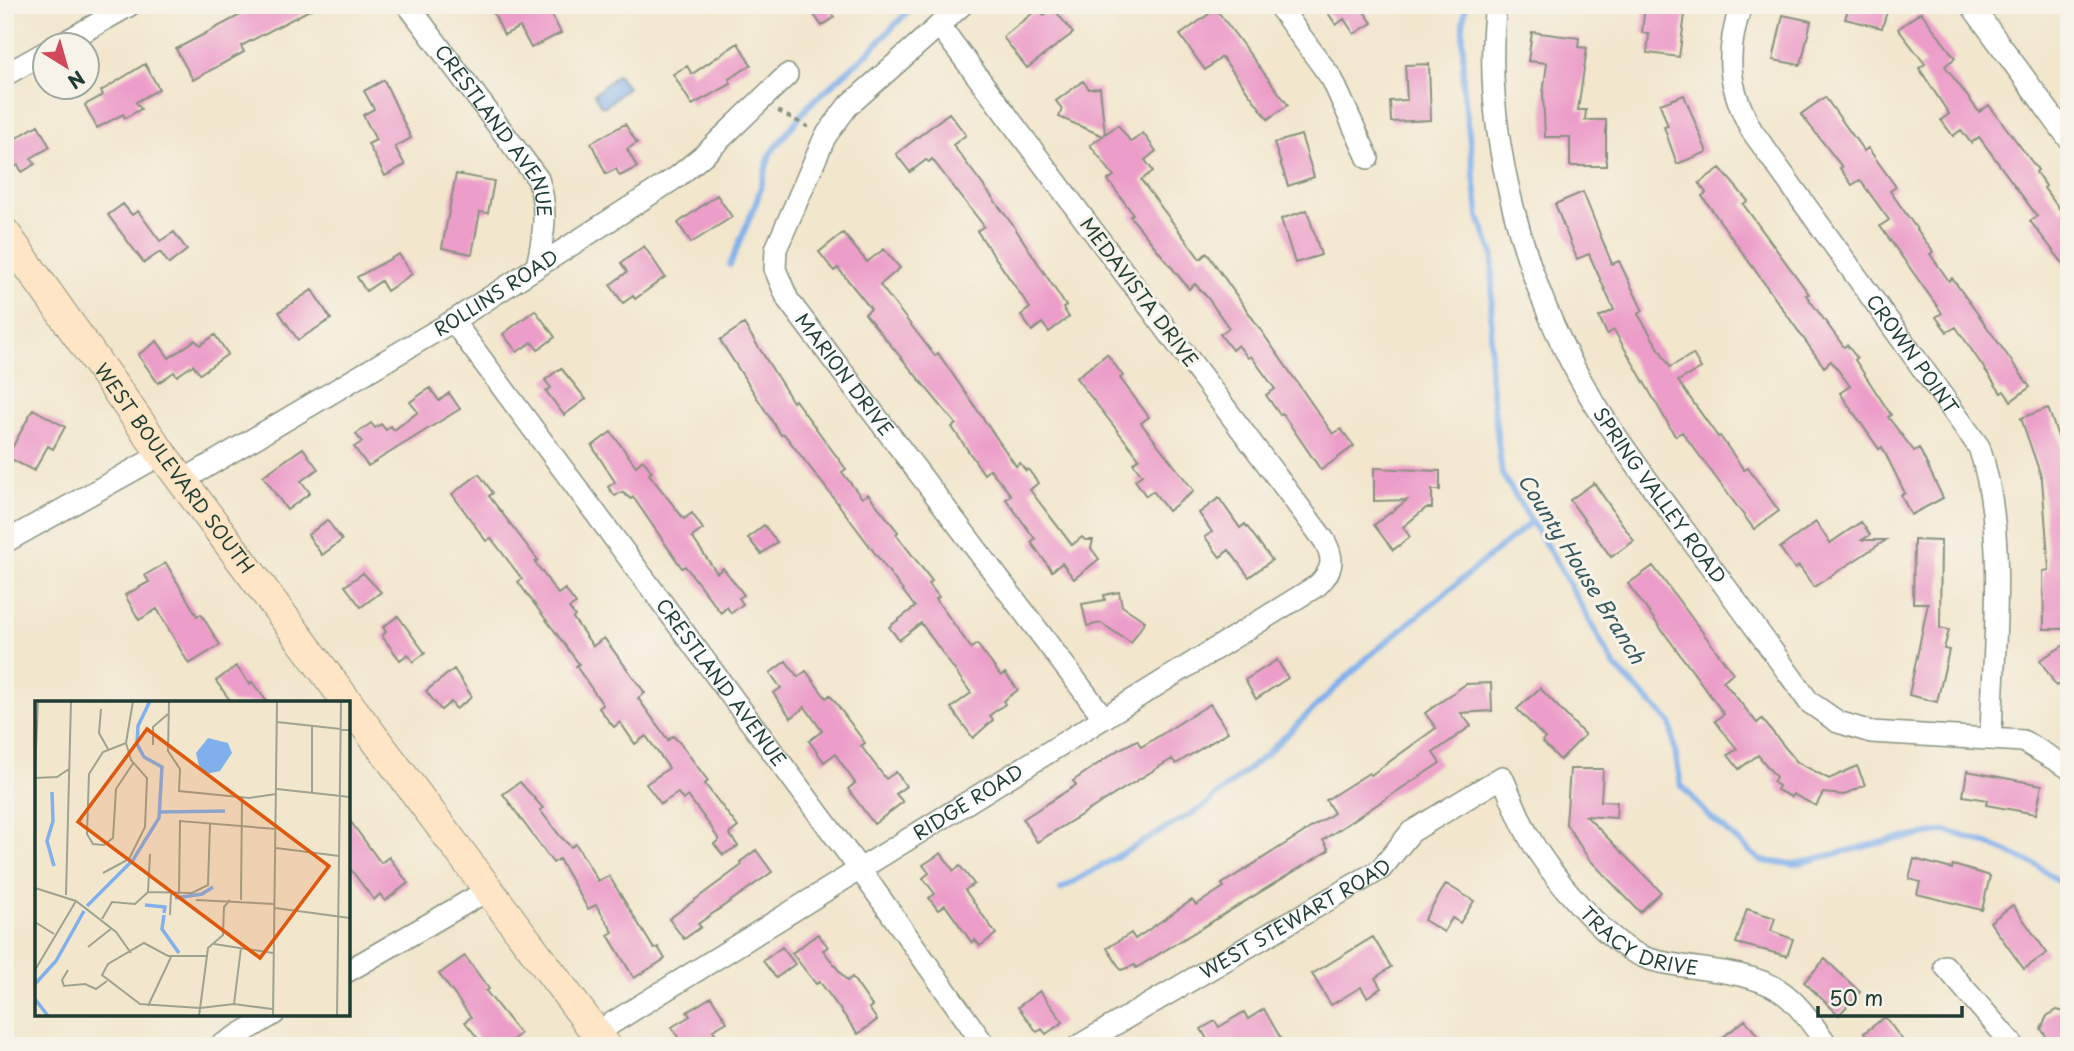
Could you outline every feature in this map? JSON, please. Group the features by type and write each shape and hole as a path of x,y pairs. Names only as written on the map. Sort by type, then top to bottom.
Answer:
{"main road":[{"name":"WEST BOULEVARD SOUTH","path":"5,233 162,454 347,701"},
{"name":"WEST BOULEVARD SOUTH","path":"350,706 601,1039"}],"street":[{"path":"83,32 130,5"},
{"name":"CRESTLAND AVENUE","path":"408,5 538,179 545,199 545,232 537,266"},
{"path":"939,25 962,5"},
{"path":"1278,5 1332,79 1368,158"},
{"name":"SPRING VALLEY ROAD","path":"1496,5 1492,66 1507,177 1528,256 1557,332 1596,406 1810,702 1838,722 1871,732 2023,741 2069,768"},
{"name":"CROWN POINT","path":"1741,5 1731,37 1730,75 1737,103 1752,131 1979,447 1990,480 1996,520 1991,738"},
{"path":"1971,5 2069,139"},
{"name":"MARION DRIVE","path":"939,25 847,107 825,136 776,249 775,269 779,285 796,311 1104,718"},
{"name":"MEDAVISTA DRIVE","path":"939,25 1324,540 1332,563"},
{"path":"5,75 32,60"},
{"name":"ROLLINS ROAD","path":"182,481 453,321 677,177 706,153 787,75"},
{"name":"CRESTLAND AVENUE","path":"453,321 861,871 985,1046"},
{"path":"5,541 162,454"},
{"name":"RIDGE ROAD","path":"601,1039 861,871 1318,585 1328,574 1332,563"},
{"name":"WEST STEWART ROAD","path":"1079,1046 1381,869 1411,832 1502,777"},
{"name":"TRACY DRIVE","path":"1502,777 1529,837 1587,914 1614,941 1648,959 1759,981 1779,990 1801,1010 1828,1046"},
{"path":"350,970 488,890"},
{"path":"1945,966 2014,1046"},
{"path":"220,1046 271,1016"}],"path":[{"path":"758,102 825,136"}],"water":[{"path":"617,75 628,87 606,106 601,106 594,94"},
{"path":"1440,1038 1469,1046 1404,1046 1416,1040"}],"building":[{"path":"259,5 319,5 241,46 244,52 193,80 176,49"},
{"path":"512,5 547,5 561,33 531,48 520,27 504,35 494,14"},
{"path":"807,5 825,5 834,17 822,26"},
{"path":"1323,5 1363,5 1361,7 1372,23 1354,34 1344,19 1336,25"},
{"path":"1645,5 1686,8 1679,57 1647,53 1649,34 1642,33"},
{"path":"1849,5 1889,5 1882,28 1845,19"},
{"path":"1039,8 1044,15 1053,8 1073,33 1027,68 1003,37"},
{"path":"1216,9 1288,105 1268,119 1222,57 1205,70 1180,35"},
{"path":"1921,12 1955,58 1945,66 1979,112 1989,105 2038,170 2036,172 2046,186 2044,188 2061,211 2069,206 2069,271 2030,221 2037,216 1979,137 1971,143 1961,130 1953,136 1941,120 1949,114 1919,68 1925,64 1898,29"},
{"path":"1783,15 1811,21 1801,65 1773,60"},
{"path":"1532,32 1579,38 1578,47 1587,48 1578,110 1586,110 1585,120 1606,120 1606,166 1570,166 1570,137 1545,137 1543,94 1547,63 1528,61"},
{"path":"738,43 751,65 729,79 731,84 692,105 673,74 687,66 692,74"},
{"path":"145,64 159,89 136,102 141,109 125,118 123,114 97,128 85,105 102,102 102,90"},
{"path":"1429,64 1431,120 1391,122 1390,101 1407,100 1405,65"},
{"path":"384,80 411,138 395,147 405,165 385,176 368,144 376,140 363,115 374,109 364,91"},
{"path":"1083,81 1089,89 1100,88 1105,134 1118,125 1131,142 1143,133 1156,151 1145,160 1153,171 1141,180 1200,259 1207,253 1333,434 1341,429 1354,446 1321,470 1282,413 1280,415 1266,395 1275,389 1251,356 1248,358 1238,345 1232,350 1220,334 1229,328 1207,297 1195,284 1189,289 1130,216 1133,214 1108,180 1114,176 1090,145 1103,136 1059,117 1062,109 1056,101"},
{"path":"1684,95 1707,152 1677,164 1664,127 1668,126 1660,104"},
{"path":"1825,97 1864,151 1868,148 1896,187 1890,191 1933,252 1930,254 1949,281 1952,278 2030,387 2011,401 2004,391 2001,393 1956,327 1947,332 1936,317 1942,313 1880,226 1889,220 1860,180 1852,185 1840,168 1842,167 1801,114"},
{"path":"949,113 966,135 953,145 1015,228 1066,306 1063,308 1069,317 1049,332 1042,323 1032,331 1021,315 1030,308 977,231 984,226 932,159 929,162 926,160 910,172 896,154"},
{"path":"625,124 637,143 627,149 637,167 620,176 616,169 606,174 591,143"},
{"path":"38,125 50,147 31,158 35,164 22,172 18,165 5,172 5,145"},
{"path":"1301,135 1314,177 1288,186 1274,143"},
{"path":"1720,168 1748,201 1743,204 1809,294 1806,295 1844,347 1847,345 1857,358 1855,360 1891,415 1888,417 1914,451 1919,448 1943,498 1911,515 1901,495 1905,493 1882,447 1879,449 1840,393 1850,386 1831,361 1824,367 1702,196 1706,193 1699,183"},
{"path":"456,174 494,181 488,213 480,212 472,254 442,248"},
{"path":"1583,192 1612,264 1619,261 1643,311 1638,314 1670,367 1693,354 1701,368 1678,381 1718,437 1720,436 1744,470 1748,468 1779,511 1754,529 1682,432 1675,436 1614,330 1607,334 1599,317 1614,310 1589,254 1577,259 1555,204"},
{"path":"717,195 732,217 691,243 678,223"},
{"path":"123,204 132,215 138,211 160,241 174,232 187,250 169,264 160,252 144,263 108,215"},
{"path":"1307,210 1321,255 1295,263 1281,219"},
{"path":"843,233 867,262 884,249 900,268 880,285 935,356 938,353 1016,466 1020,463 1026,471 1028,469 1038,483 1030,490 1072,545 1082,537 1085,540 1093,540 1091,548 1099,559 1074,579 1062,563 1052,571 1031,542 1035,539 1006,499 1011,495 990,469 984,474 952,427 956,424 865,314 871,309 838,268 834,271 819,252"},
{"path":"644,246 665,277 635,299 633,296 623,303 610,285 627,272 621,263"},
{"path":"399,254 412,274 387,291 381,281 366,291 357,277"},
{"path":"312,290 331,319 298,340 279,312"},
{"path":"535,310 555,337 538,350 532,342 517,352 503,334"},
{"path":"744,324 793,402 795,400 846,469 842,472 862,498 868,494 898,532 896,534 932,581 929,584 939,597 936,599 971,648 977,644 1001,676 1005,673 1018,690 1003,701 1005,704 990,715 993,720 973,738 951,708 971,693 921,623 899,640 889,627 915,607 784,434 781,435 720,340"},
{"path":"215,335 228,354 200,374 193,365 177,376 174,372 158,383 138,355 157,341 169,358 195,340 200,345"},
{"path":"1107,354 1123,376 1120,378 1149,417 1141,423 1194,491 1168,511 1153,491 1146,496 1135,480 1142,475 1133,463 1139,458 1076,378"},
{"path":"561,368 586,399 564,415 546,391 551,388 545,380"},
{"path":"430,388 439,401 449,393 460,409 368,466 354,447 362,442 356,434 371,423 375,428 381,424 386,430 391,426 394,430 418,412 410,402"},
{"path":"2048,408 2069,468 2069,629 2044,629 2043,571 2049,570 2042,479 2021,418"},
{"path":"33,409 65,427 53,449 48,446 34,471 7,457"},
{"path":"611,432 636,466 643,460 652,472 649,474 684,519 692,513 703,529 692,537 717,573 723,568 744,595 739,598 743,604 731,613 727,607 721,613 685,566 682,568 633,497 631,499 622,492 615,496 608,487 615,482 592,446"},
{"path":"303,448 318,469 301,481 310,493 287,510 263,476"},
{"path":"1374,468 1440,471 1440,490 1432,490 1432,508 1426,508 1403,527 1410,537 1393,550 1374,525 1407,500 1374,501"},
{"path":"479,474 493,493 489,496 538,560 535,562 558,594 565,589 576,604 569,608 575,616 573,618 593,646 604,638 645,693 638,698 668,740 673,736 680,743 708,781 705,784 738,827 729,834 738,846 723,855 714,844 719,840 688,796 683,800 678,793 661,804 646,784 669,768 646,736 635,744 620,722 614,727 608,720 599,708 603,705 576,666 579,664 518,582 522,579 491,538 486,541 452,494"},
{"path":"1594,483 1634,541 1611,557 1570,500"},
{"path":"1219,498 1240,528 1245,524 1272,560 1249,577 1229,550 1220,557 1205,537 1212,532 1199,513"},
{"path":"327,520 342,540 322,555 308,535"},
{"path":"1816,522 1830,543 1861,522 1870,535 1862,540 1886,540 1814,587 1799,566 1795,569 1780,548"},
{"path":"764,525 777,542 761,554 748,538"},
{"path":"1914,540 1941,541 1940,628 1949,630 1944,649 1949,650 1937,702 1909,695 1928,603 1913,603"},
{"path":"166,563 197,616 201,614 220,645 189,664 157,609 139,620 125,595 149,582 145,575"},
{"path":"1653,566 1733,673 1723,681 1757,723 1762,719 1797,762 1829,779 1857,766 1865,785 1844,795 1823,793 1816,806 1793,794 1791,797 1777,790 1779,786 1773,782 1776,777 1758,755 1739,769 1728,755 1737,749 1715,721 1724,714 1628,584"},
{"path":"363,573 381,592 361,607 345,586"},
{"path":"1119,592 1122,606 1145,621 1131,643 1101,623 1087,626 1082,604 1105,600 1104,595"},
{"path":"398,616 425,653 413,662 408,654 400,660 382,636 386,632 383,627"},
{"path":"2069,642 2069,679 2056,686 2040,660"},
{"path":"1277,660 1288,678 1256,699 1245,680"},
{"path":"786,661 798,677 806,671 826,698 830,695 865,743 861,746 886,779 896,772 906,786 896,794 903,802 874,824 848,789 855,783 835,754 824,762 809,741 822,731 805,707 791,718 773,693 781,688 770,673"},
{"path":"236,666 266,701 231,701 216,681"},
{"path":"454,669 472,697 456,709 451,702 441,710 426,691"},
{"path":"1491,683 1492,711 1461,713 1471,726 1433,753 1440,763 1323,840 1329,850 1136,968 1135,965 1121,970 1107,948 1131,933 1135,939 1192,900 1196,905 1224,887 1222,884 1334,813 1326,800 1369,773 1371,775 1436,728 1425,713 1466,684"},
{"path":"1540,688 1585,735 1560,760 1542,741 1545,738 1517,709"},
{"path":"1210,704 1228,732 1176,764 1172,759 1037,842 1023,819 1076,785 1073,781 1118,750 1137,740 1141,747"},
{"path":"1570,769 1603,769 1601,801 1617,802 1616,818 1586,816 1661,892 1640,912 1588,858 1566,824"},
{"path":"1967,771 2042,785 2036,814 1986,805 1987,800 1963,796"},
{"path":"520,782 543,808 540,810 560,836 571,847 576,844 598,881 609,876 654,949 658,947 665,959 634,978 608,935 613,932 596,905 588,909 559,859 553,863 503,794"},
{"path":"350,821 381,863 389,857 408,883 385,901 380,894 374,900 350,869"},
{"path":"756,850 772,872 698,924 701,927 684,939 669,919 742,865 740,862"},
{"path":"941,853 954,871 960,866 974,884 965,890 996,934 980,946 975,940 972,943 945,905 938,910 929,898 935,894 923,878 929,873 923,865"},
{"path":"1914,859 1952,869 1953,865 1990,876 1982,910 1917,894 1920,882 1909,879"},
{"path":"1446,884 1474,901 1460,923 1452,918 1444,932 1424,920"},
{"path":"2013,905 2047,953 2024,969 1990,922"},
{"path":"1747,909 1775,918 1771,931 1793,939 1787,956 1736,943"},
{"path":"818,934 828,947 823,950 847,981 852,977 872,1006 869,1008 877,1020 858,1034 820,982 816,984 792,953"},
{"path":"1373,937 1391,967 1375,978 1381,988 1367,997 1361,987 1331,1005 1312,974"},
{"path":"782,947 795,964 776,978 763,961"},
{"path":"465,956 489,989 486,991 520,1034 505,1046 484,1046 465,1022 471,1017 439,974"},
{"path":"1825,959 1860,992 1839,1015 1804,982"},
{"path":"1040,991 1063,1022 1046,1034 1042,1029 1037,1032 1018,1007"},
{"path":"711,997 727,1022 713,1030 723,1046 683,1046 672,1027 690,1016 687,1012"},
{"path":"1264,1009 1281,1039 1269,1046 1211,1046 1201,1029 1215,1021 1219,1027 1244,1012 1248,1019"},
{"path":"2057,1010 2069,1013 2069,1046 2053,1046 2041,1029 2047,1016"},
{"path":"1885,1017 1907,1046 1873,1046 1864,1033"},
{"path":"1745,1020 1766,1046 1712,1046"}],"waterway":[{"path":"730,265 757,200 770,154 809,105 870,51 914,5"},
{"name":"County House Branch","path":"1466,5 1463,23 1463,84 1479,217 1493,254 1490,375 1502,474 1558,564 1615,667 1670,722 1681,785 1708,815 1761,861 1794,864 1891,840 1947,831 1994,846 2038,866 2069,890"},
{"path":"1061,889 1203,807 1264,756 1368,657 1531,522"}]}
